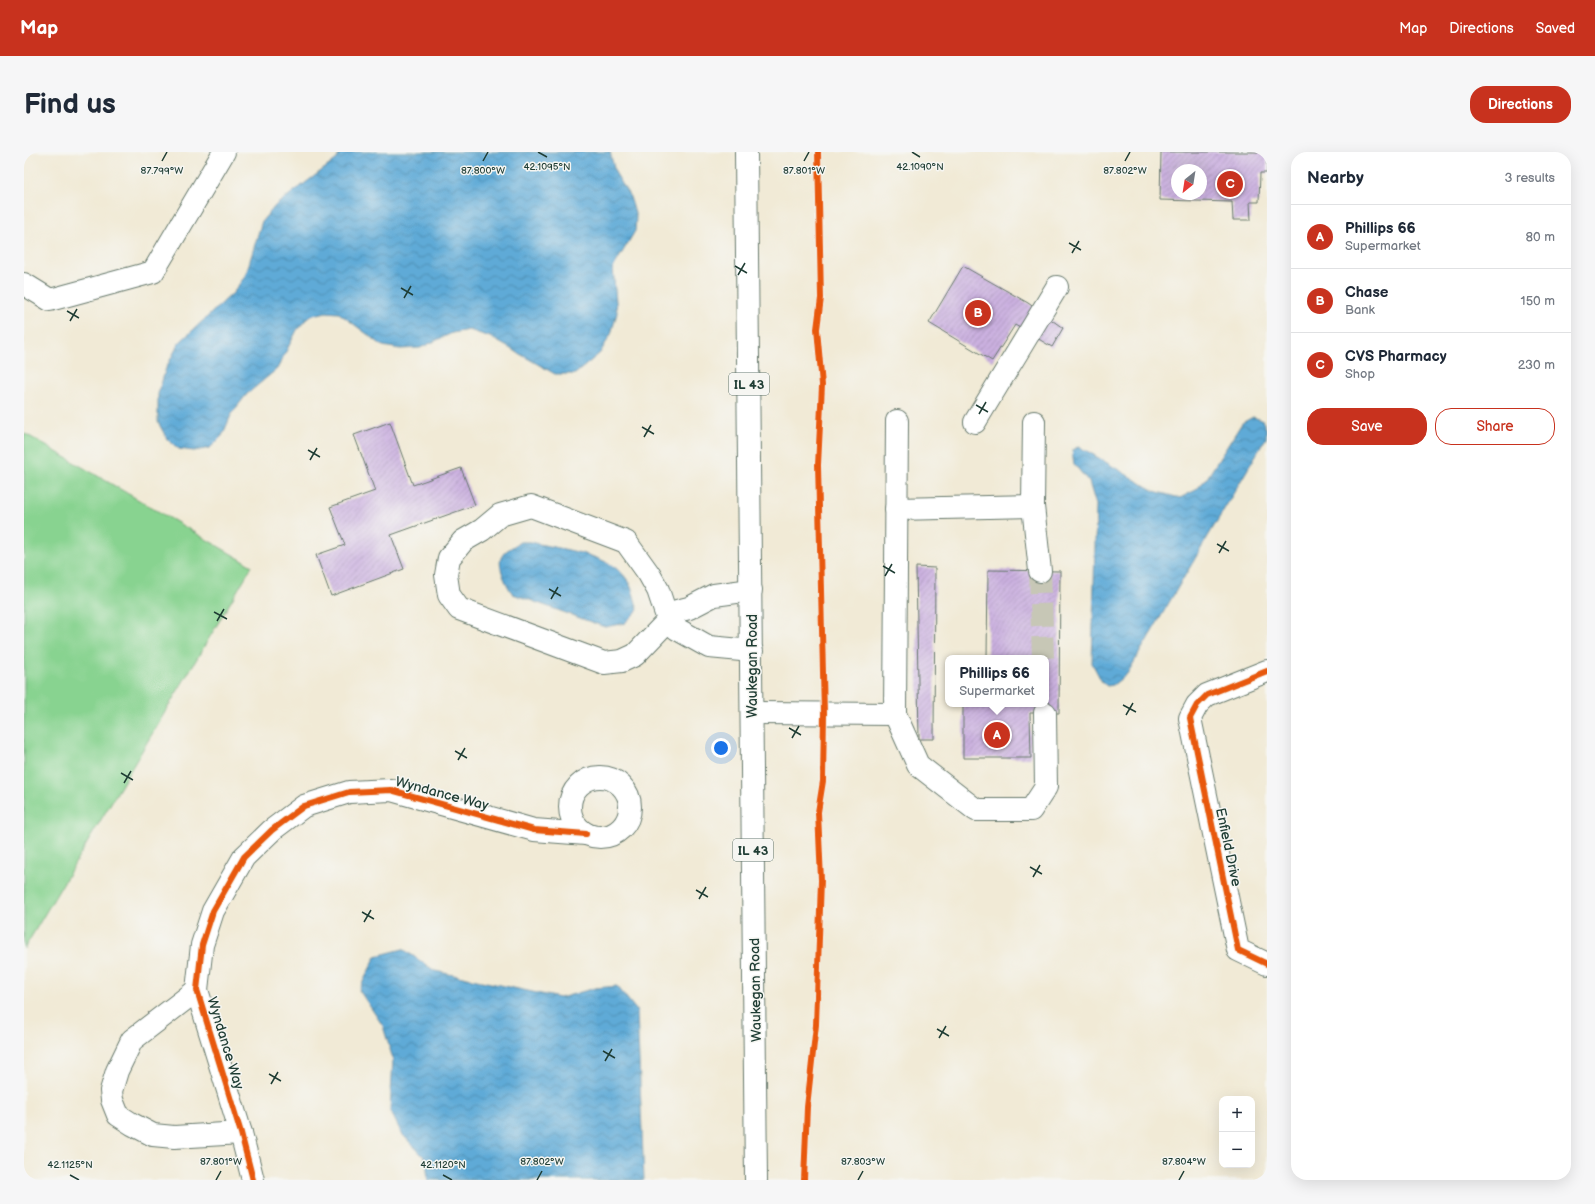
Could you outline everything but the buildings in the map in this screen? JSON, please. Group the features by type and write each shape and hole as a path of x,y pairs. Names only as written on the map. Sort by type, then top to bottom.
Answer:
{"street":[{"path":"24,284 50,300 153,272 224,152"},
{"name":"Waukegan Road","path":"746,152 756,1180"},
{"path":"974,422 1057,288"},
{"path":"897,421 895,714 918,765 976,810 1031,810 1046,787 1045,713"},
{"path":"1034,422 1033,506 1040,571"},
{"path":"751,590 714,595 689,608 677,611 668,620 635,655 622,661 604,663 459,609 449,594 446,575 449,558 463,541 482,530 500,515 531,506 626,542 652,579 658,590 668,620 677,629 709,647 752,651"},
{"path":"896,509 1033,506"},
{"name":"Enfield Drive","path":"1267,671 1207,695 1196,705 1190,718 1238,950 1267,964"},
{"path":"752,713 895,714"},
{"name":"Wyndance Way","path":"253,1180 241,1133 198,990 202,945 213,911 244,857 272,830 304,806 349,792 391,790 534,830 586,834"},
{"name":"Wyndance Way","path":"198,990 132,1040 117,1070 111,1091 112,1100 118,1115 153,1135 174,1137 241,1133"}],"green space":[{"path":"24,433 252,566 24,949"}],"water":[{"path":"340,152 610,152 615,172 630,197 636,216 635,231 613,268 617,313 611,334 600,353 575,374 555,374 490,337 469,330 452,333 420,348 400,349 383,346 339,313 326,312 309,316 297,330 277,369 247,394 232,413 222,436 210,448 194,451 179,449 167,439 158,422 158,394 166,368 179,343 234,292 246,274 262,221 276,205 337,159"},
{"path":"1253,417 1262,420 1266,428 1266,438 1127,674 1113,685 1107,686 1102,682 1092,663 1096,505 1089,482 1074,464 1072,450 1078,447 1087,451 1154,491 1180,498 1196,490 1207,478 1242,423"},
{"path":"520,542 531,542 570,550 598,558 610,564 620,572 630,584 638,610 625,623 605,627 513,594 503,575 500,564 502,556 505,552"},
{"path":"403,949 435,971 560,998 595,988 617,986 637,1011 644,1180 428,1180 426,1159 402,1134 390,1110 393,1059 383,1026 359,990 376,956"}],"tunnel":[{"path":"1040,571 1043,655"}],"cycle path":[{"path":"804,1180 807,1107 816,1025 821,880 818,812 823,781 824,714 818,465 822,385 817,329 821,298 818,152"},
{"path":"1267,671 1207,695 1197,705 1190,718 1238,950 1267,964"},
{"path":"253,1180 241,1133 197,990 202,945 213,911 244,857 272,830 304,806 349,792 391,790 534,830 586,834"}],"place":[{"name":"CVS Pharmacy","path":"1230,184"},
{"name":"Chase","path":"978,313"},
{"name":"Phillips 66","path":"997,735"}]}
